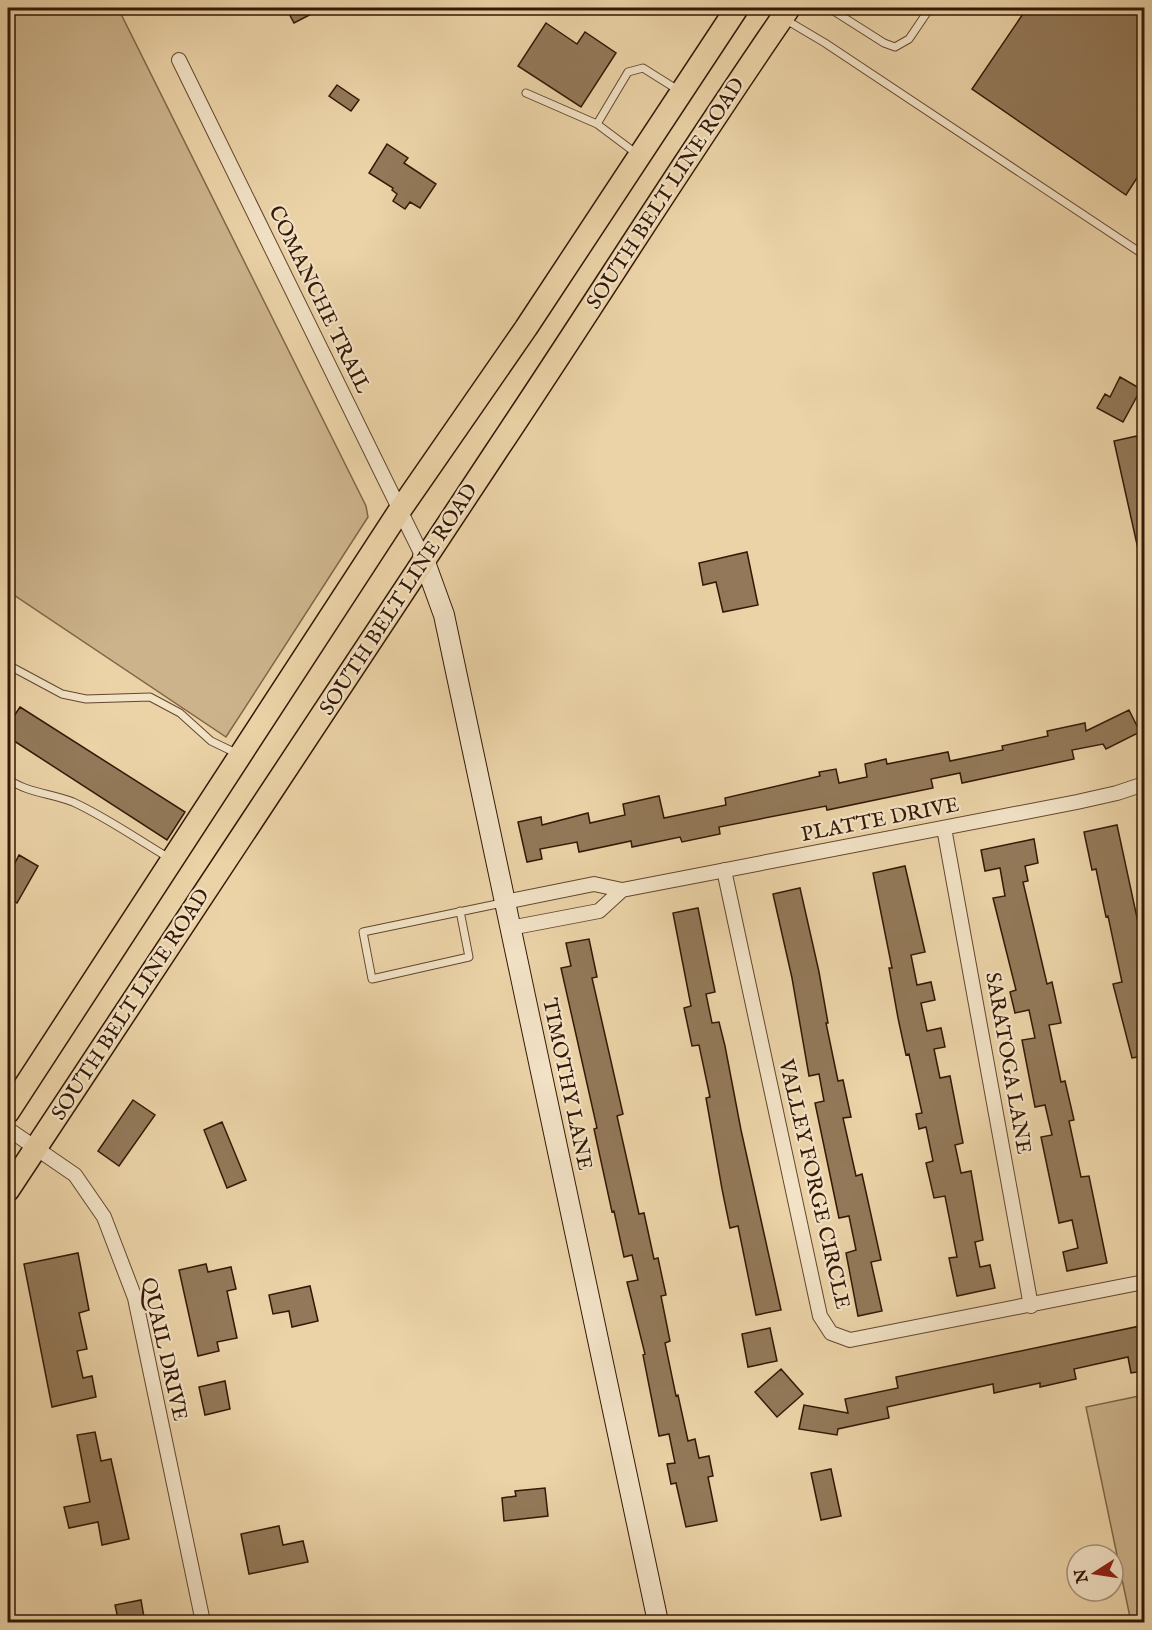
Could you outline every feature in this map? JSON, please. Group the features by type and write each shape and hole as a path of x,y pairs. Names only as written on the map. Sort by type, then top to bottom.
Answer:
{"main road":[{"name":"SOUTH BELT LINE ROAD","path":"8,1112 400,510 526,328 737,8"},
{"name":"SOUTH BELT LINE ROAD","path":"8,1190 279,780 423,557 495,453 779,11"}],"street":[{"name":"COMANCHE TRAIL","path":"179,60 423,557"},
{"name":"TIMOTHY LANE","path":"423,557 444,615 658,1623"},
{"name":"PLATTE DRIVE","path":"505,902 594,884 622,890 1117,793 1144,784"},
{"name":"SARATOGA LANE","path":"944,828 1031,1306"},
{"name":"VALLEY FORGE CIRCLE","path":"724,870 820,1316 831,1334 850,1340 1144,1282"},
{"path":"510,928 599,911 622,890"},
{"name":"QUAIL DRIVE","path":"8,1129 75,1175 104,1217 135,1298 203,1623"}],"lane":[{"path":"829,8 895,47 909,39 930,8"},
{"path":"779,11 1144,255"},
{"path":"597,124 628,72 643,68 681,92"},
{"path":"526,93 597,124 639,155"},
{"path":"8,665 62,694 86,699 150,698 180,713 211,741 240,755"},
{"path":"8,779 22,788 69,801 90,810 173,861"},
{"path":"460,911 469,957 372,979 363,932 460,911 505,902"}],"shaded area":[{"path":"8,8 118,8 366,506 368,517 226,737 8,591"},
{"path":"1144,1395 1144,1622 1131,1622 1125,1593 1125,1543 1114,1543 1086,1407"}],"building":[{"path":"286,8 323,8 294,23"},
{"path":"1027,8 1144,8 1144,167 1126,195 972,89"},
{"path":"546,23 577,44 585,32 616,53 581,107 518,66"},
{"path":"337,85 359,100 351,111 329,96"},
{"path":"387,144 408,158 404,163 436,184 420,208 410,202 405,209 393,201 397,194 392,190 393,188 369,173"},
{"path":"1120,377 1141,389 1123,422 1097,408 1105,394 1110,397"},
{"path":"1137,436 1144,470 1144,548 1138,549 1114,441"},
{"path":"747,552 758,605 723,612 716,582 703,585 699,563"},
{"path":"20,707 185,812 167,840 8,737 8,725"},
{"path":"1129,710 1140,732 1106,749 1103,744 1072,750 1074,759 962,783 960,773 931,779 933,788 827,810 826,806 719,827 720,834 682,842 680,837 632,847 631,841 579,852 577,842 540,849 542,859 527,862 518,822 541,817 542,825 588,813 590,823 625,815 623,804 659,796 664,818 726,805 725,798 820,776 819,772 836,769 839,783 867,777 865,764 886,759 887,764 948,752 950,761 1003,750 1002,746 1048,736 1047,731 1085,723 1086,731"},
{"path":"1117,825 1144,950 1144,1056 1132,1058 1113,984 1122,982 1108,916 1106,917 1096,869 1092,870 1084,832"},
{"path":"1034,839 1038,863 1025,866 1028,881 1023,882 1047,984 1052,982 1061,1023 1049,1025 1061,1082 1065,1081 1074,1120 1069,1121 1081,1177 1089,1176 1107,1263 1067,1271 1063,1252 1078,1248 1072,1220 1059,1223 1041,1137 1052,1135 1045,1105 1035,1107 1022,1040 1035,1038 1029,1010 1015,1013 1010,992 1016,990 993,898 1005,896 1000,868 985,871 981,850"},
{"path":"19,855 38,866 17,903 8,897 8,876"},
{"path":"905,866 925,952 911,955 917,985 931,982 935,1000 921,1003 927,1031 941,1028 945,1047 934,1049 940,1078 950,1076 963,1143 955,1145 961,1173 971,1171 983,1240 975,1242 980,1267 990,1265 995,1288 957,1296 949,1258 957,1257 945,1196 934,1198 926,1163 933,1161 926,1127 919,1129 916,1114 922,1113 909,1054 906,1055 898,1018 889,968 892,968 873,873"},
{"path":"800,888 819,972 828,1023 826,1023 838,1081 843,1080 851,1117 843,1118 856,1176 862,1174 881,1260 871,1262 882,1311 858,1316 846,1253 856,1250 849,1216 839,1218 815,1103 824,1101 819,1074 809,1076 792,978 773,894"},
{"path":"698,908 715,992 706,994 712,1023 719,1022 725,1046 781,1310 756,1315 738,1226 730,1228 706,1098 710,1097 699,1045 692,1046 684,1008 691,1006 673,913"},
{"path":"589,939 597,977 592,978 623,1114 617,1116 639,1214 644,1213 654,1259 658,1258 666,1295 661,1296 670,1341 665,1343 676,1396 678,1395 688,1441 695,1439 699,1458 709,1456 713,1476 708,1477 717,1521 686,1527 676,1483 671,1484 667,1464 675,1463 669,1434 659,1436 643,1355 645,1354 627,1282 638,1280 632,1255 624,1257 614,1211 612,1212 594,1129 597,1128 561,968 571,966 566,943"},
{"path":"133,1100 155,1115 119,1166 98,1151"},
{"path":"222,1122 246,1180 227,1188 204,1130"},
{"path":"78,1253 89,1310 79,1313 87,1349 77,1351 83,1378 92,1376 96,1397 52,1407 24,1264"},
{"path":"206,1264 208,1272 231,1267 236,1289 227,1291 237,1338 217,1342 219,1351 198,1356 179,1270"},
{"path":"310,1286 318,1321 292,1327 289,1311 273,1314 269,1295"},
{"path":"1140,1326 1144,1346 1144,1371 1131,1373 1128,1357 1074,1369 1076,1379 1040,1387 1040,1383 994,1393 993,1384 887,1407 889,1418 838,1429 837,1435 799,1429 804,1405 848,1413 845,1399 898,1388 896,1377"},
{"path":"770,1328 777,1361 748,1367 742,1334"},
{"path":"781,1369 803,1394 777,1417 755,1392"},
{"path":"225,1381 230,1409 205,1415 199,1387"},
{"path":"95,1432 101,1461 111,1459 129,1539 102,1545 98,1522 69,1528 64,1507 90,1502 77,1435"},
{"path":"831,1469 841,1516 821,1520 811,1473"},
{"path":"545,1488 548,1516 504,1521 502,1498 516,1496 515,1491"},
{"path":"279,1526 283,1545 303,1541 308,1562 249,1574 241,1534"},
{"path":"141,1600 145,1623 119,1623 115,1605"}]}
